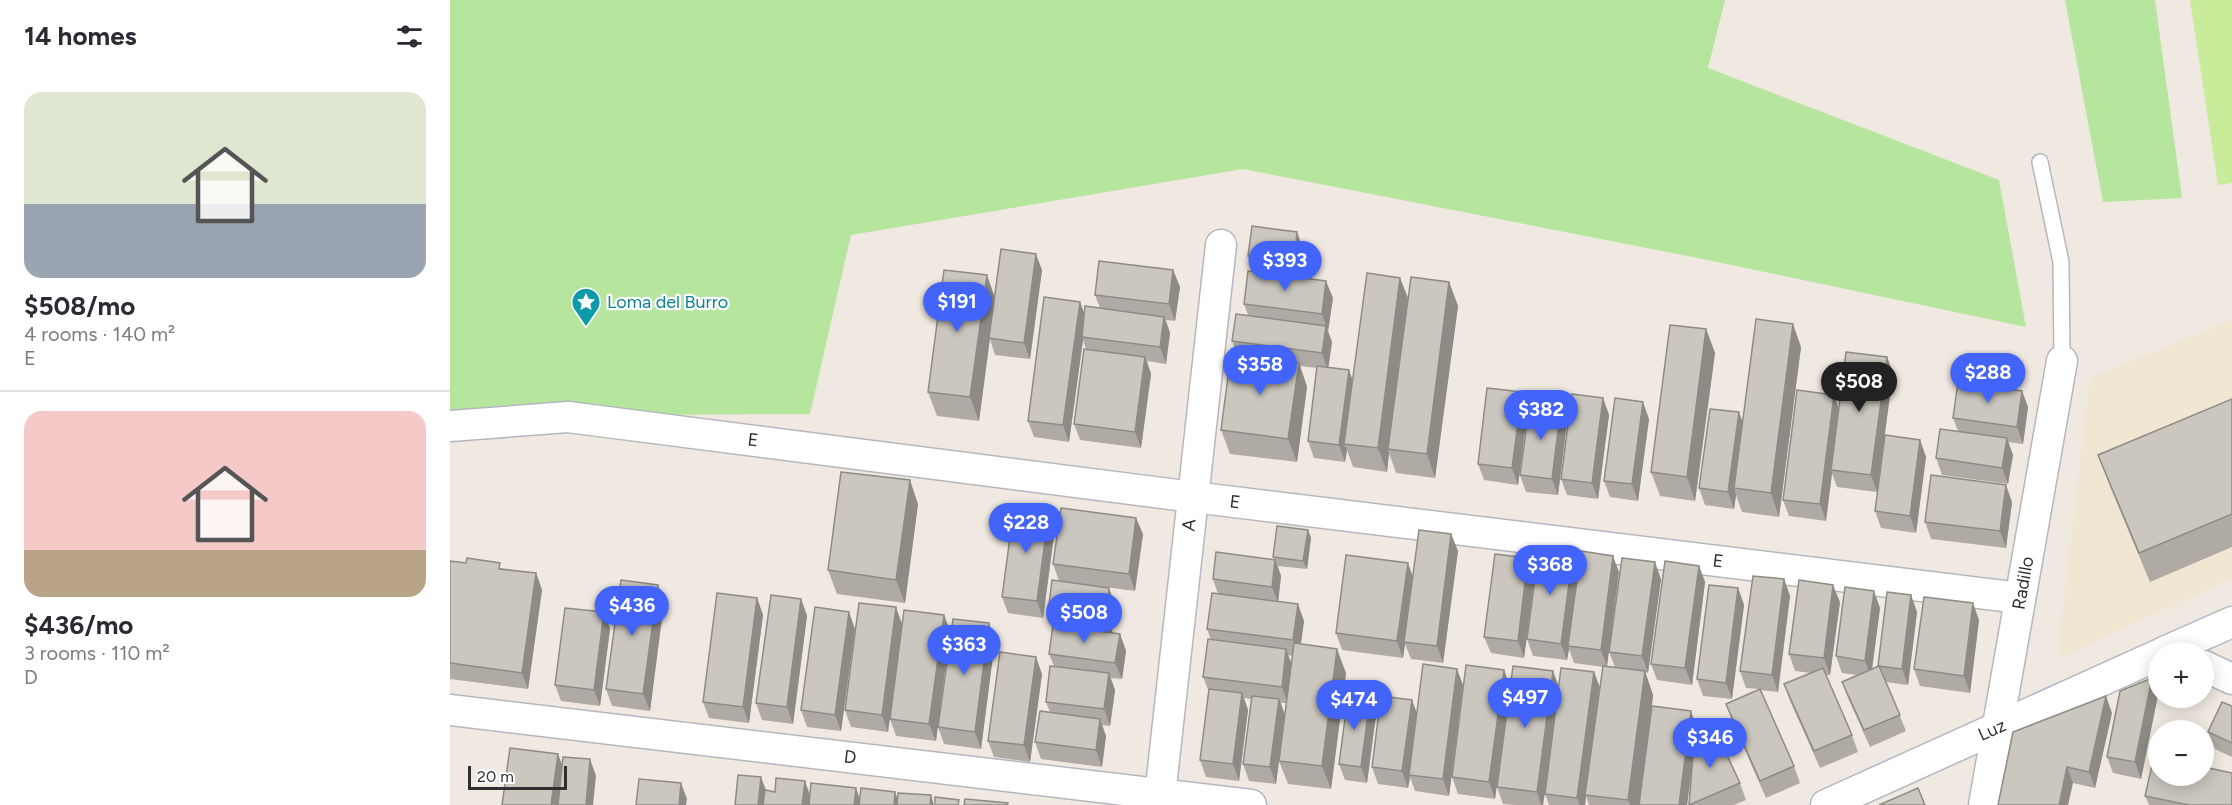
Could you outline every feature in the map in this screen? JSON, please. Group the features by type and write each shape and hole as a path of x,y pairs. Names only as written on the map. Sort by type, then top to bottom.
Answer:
{"street":[{"name":"A","path":"1160,799 1221,245"},
{"name":"Radillo","path":"1984,805 2062,361"},
{"name":"E","path":"450,426 568,417 1192,497 2020,598"},
{"name":"Luz","path":"2188,642 2232,622"},
{"name":"Luz","path":"1826,805 2148,660"},
{"path":"2214,671 2232,679"},
{"name":"D","path":"450,710 1160,799 1251,805"}],"lane":[{"path":"2040,162 2061,262 2062,361"}],"shaded area":[{"path":"2232,320 2232,578 2057,659 2090,378"}],"green space":[{"path":"450,0 1725,0 1708,68 1999,180 2026,327 1703,259 1243,169 851,235 810,414 450,416"},
{"path":"2065,0 2155,0 2182,198 2103,202"},
{"path":"2190,0 2232,0 2232,183 2218,185"}],"building":[{"path":"1252,226 1297,232 1294,262 1248,256"},
{"path":"1001,249 1036,254 1024,343 989,338"},
{"path":"1099,261 1173,270 1169,304 1095,295"},
{"path":"944,270 987,275 970,397 928,392"},
{"path":"1248,271 1326,281 1322,314 1244,304"},
{"path":"1367,273 1400,278 1378,448 1344,444"},
{"path":"1411,277 1449,282 1427,454 1388,449"},
{"path":"1044,297 1080,302 1063,425 1028,421"},
{"path":"1085,306 1164,317 1160,347 1082,337"},
{"path":"1236,314 1326,326 1322,353 1232,341"},
{"path":"1756,319 1793,324 1771,493 1734,488"},
{"path":"1670,325 1706,329 1687,477 1651,472"},
{"path":"1084,349 1145,357 1135,432 1074,424"},
{"path":"1846,352 1887,357 1871,475 1831,470"},
{"path":"1231,354 1299,363 1288,439 1221,430"},
{"path":"1317,366 1349,370 1339,445 1308,441"},
{"path":"1958,382 2022,391 2017,427 1953,418"},
{"path":"1487,388 1522,392 1512,468 1478,464"},
{"path":"1797,390 1834,395 1820,504 1783,500"},
{"path":"1572,394 1603,398 1592,483 1561,479"},
{"path":"1615,398 1643,402 1632,484 1604,481"},
{"path":"2232,399 2232,514 2139,553 2098,455"},
{"path":"1530,402 1561,406 1552,479 1520,475"},
{"path":"1710,409 1739,412 1728,492 1699,488"},
{"path":"1940,429 2007,438 2002,468 1936,458"},
{"path":"1885,435 1920,440 1910,516 1875,511"},
{"path":"841,472 910,480 896,580 828,570"},
{"path":"1931,475 2006,485 2000,531 1925,522"},
{"path":"1014,507 1049,511 1037,601 1002,597"},
{"path":"1061,508 1136,518 1129,574 1053,564"},
{"path":"1277,526 1308,530 1303,561 1273,557"},
{"path":"1419,530 1451,534 1437,646 1404,642"},
{"path":"1539,549 1573,553 1561,644 1527,639"},
{"path":"1581,551 1613,556 1601,650 1568,646"},
{"path":"1216,552 1275,560 1272,587 1213,579"},
{"path":"1495,554 1528,558 1518,641 1484,637"},
{"path":"1346,555 1408,563 1397,641 1336,633"},
{"path":"467,558 500,563 499,569 536,573 522,673 450,663 450,561 466,563"},
{"path":"1622,558 1655,562 1642,656 1609,652"},
{"path":"1665,561 1699,566 1685,668 1651,664"},
{"path":"1753,576 1784,579 1772,675 1740,671"},
{"path":"621,580 658,585 643,694 606,689"},
{"path":"1052,580 1109,588 1105,620 1048,613"},
{"path":"1799,580 1833,585 1824,658 1789,654"},
{"path":"1709,585 1738,588 1726,683 1697,679"},
{"path":"1845,587 1874,591 1865,661 1836,656"},
{"path":"1887,592 1911,595 1902,669 1878,666"},
{"path":"717,593 757,598 743,707 703,702"},
{"path":"1212,593 1298,604 1293,640 1207,629"},
{"path":"771,595 801,599 787,707 756,703"},
{"path":"1924,597 1973,603 1964,676 1914,669"},
{"path":"859,603 896,607 882,715 845,710"},
{"path":"815,607 849,612 835,715 801,710"},
{"path":"565,608 604,612 594,690 555,685"},
{"path":"904,610 944,615 929,724 890,719"},
{"path":"953,619 989,623 975,732 938,727"},
{"path":"1053,625 1120,634 1115,663 1049,654"},
{"path":"1208,639 1286,649 1282,687 1203,677"},
{"path":"1294,643 1337,649 1322,766 1279,761"},
{"path":"1000,652 1036,657 1024,745 988,741"},
{"path":"1423,664 1457,669 1443,779 1409,775"},
{"path":"1466,665 1504,670 1489,782 1452,777"},
{"path":"1050,666 1109,673 1104,709 1046,702"},
{"path":"1513,666 1553,671 1537,792 1497,787"},
{"path":"1603,666 1645,671 1628,800 1585,795"},
{"path":"1879,666 1900,715 1864,730 1842,682"},
{"path":"1561,668 1594,672 1577,798 1545,794"},
{"path":"1823,668 1852,735 1814,751 1784,684"},
{"path":"2148,680 2148,698 2135,762 2107,757 2120,691"},
{"path":"1209,689 1242,693 1233,764 1200,760"},
{"path":"1760,689 1794,766 1760,781 1726,704"},
{"path":"1252,696 1279,699 1270,767 1243,764"},
{"path":"1348,696 1370,699 1361,767 1339,764"},
{"path":"1381,696 1412,700 1402,771 1372,767"},
{"path":"2106,696 2089,772 2067,767 2059,805 1998,805 2013,732"},
{"path":"2222,702 2232,706 2232,743 2214,735 2214,720"},
{"path":"1652,706 1691,711 1679,805 1639,805"},
{"path":"1040,711 1100,719 1096,750 1035,742"},
{"path":"1716,732 1740,783 1689,805 1694,742"},
{"path":"510,748 558,754 551,805 502,805"},
{"path":"563,757 590,759 586,805 558,805"},
{"path":"2214,769 2232,773 2232,805 2189,805 2145,796 2148,783 2148,786 2214,786"},
{"path":"738,775 761,777 758,805 735,805"},
{"path":"776,778 805,781 802,805 763,805 765,790 775,792"},
{"path":"639,779 681,783 679,805 636,805"},
{"path":"811,783 856,788 854,805 809,805"},
{"path":"861,788 895,792 894,805 859,805"},
{"path":"1918,788 1925,805 1879,805"},
{"path":"898,793 931,795 930,805 897,805"},
{"path":"935,797 959,800 958,805 935,805"},
{"path":"965,799 1008,803 1007,805 964,805"}],"place":[{"name":"Loma del Burro","path":"586,328"}]}
